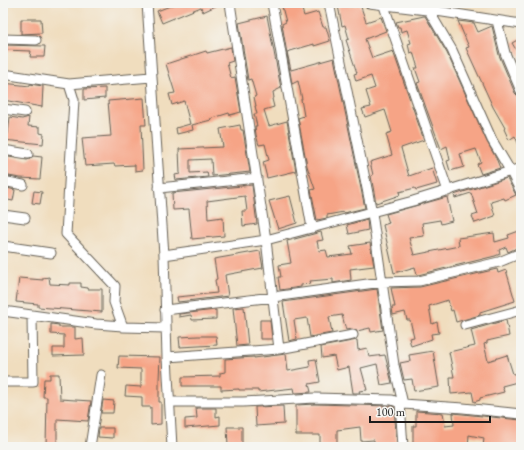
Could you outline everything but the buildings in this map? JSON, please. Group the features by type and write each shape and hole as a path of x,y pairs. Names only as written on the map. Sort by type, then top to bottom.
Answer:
{"street":[{"path":"147,3 164,255 166,357 172,447"},
{"path":"230,3 266,240 279,349"},
{"path":"272,3 312,228"},
{"path":"329,3 372,212 394,365 402,404 403,447"},
{"path":"369,3 384,6 428,7 497,21 521,24"},
{"path":"384,6 448,191"},
{"path":"428,7 452,50 492,140 521,192"},
{"path":"497,21 505,53 521,91"},
{"path":"3,39 36,40"},
{"path":"3,74 69,84 152,77"},
{"path":"69,84 74,100 66,234 114,286 114,302 123,326"},
{"path":"3,109 25,112"},
{"path":"3,150 28,154"},
{"path":"164,255 266,240 448,191 521,168"},
{"path":"159,188 257,178"},
{"path":"3,181 23,184"},
{"path":"3,215 25,218"},
{"path":"3,246 51,254"},
{"path":"165,310 382,282 419,281 499,262 521,253"},
{"path":"465,325 521,310"},
{"path":"3,312 96,324 166,328"},
{"path":"3,382 33,382 32,316"},
{"path":"166,357 279,349 353,335"},
{"path":"90,447 101,375"},
{"path":"170,402 243,402 315,398 392,400 402,404 521,414"}]}
